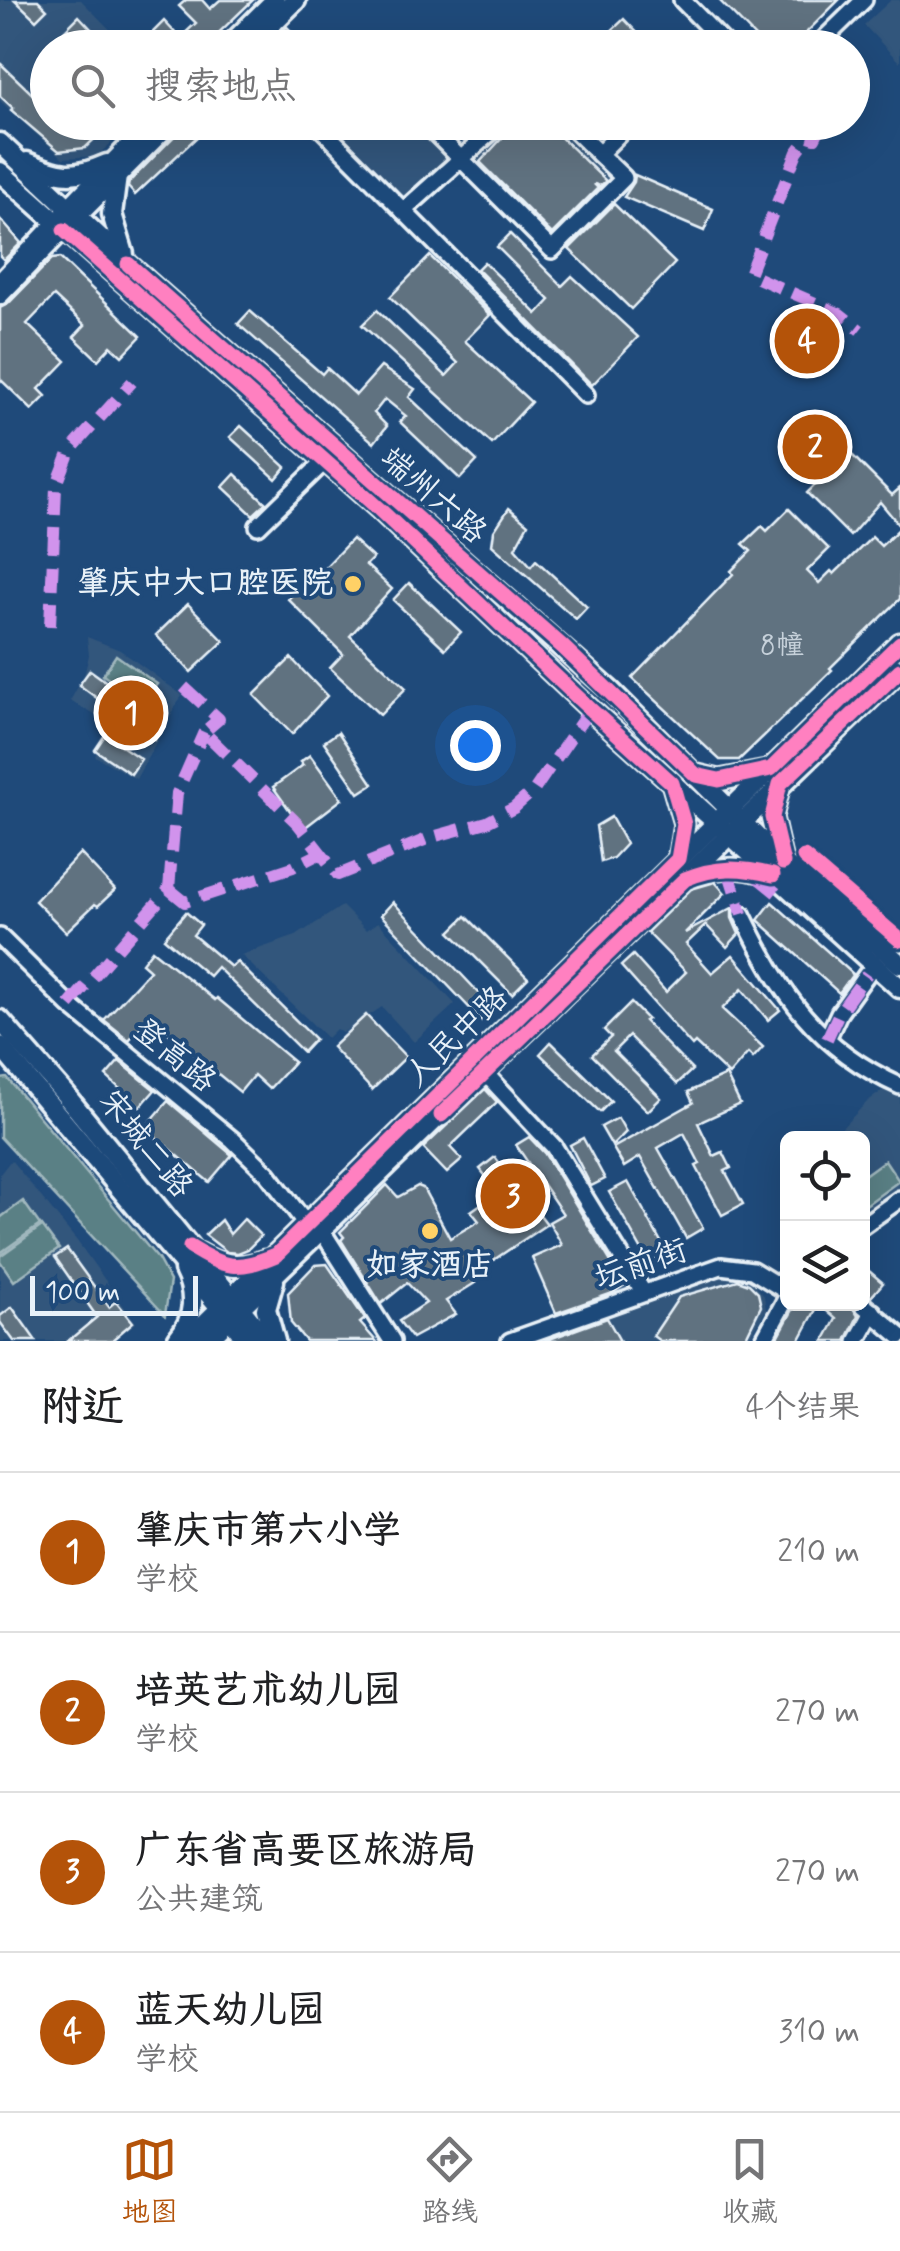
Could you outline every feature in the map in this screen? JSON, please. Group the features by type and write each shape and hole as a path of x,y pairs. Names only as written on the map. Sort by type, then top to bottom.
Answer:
{"main road":[{"path":"245,30 275,0"},
{"path":"265,30 296,0"},
{"path":"128,264 112,214 117,167 139,140"},
{"path":"60,226 117,167 149,140"},
{"name":"端州六路","path":"0,143 128,264 563,647 696,775 729,822"},
{"path":"18,158 68,176 117,167"},
{"name":"端州六路","path":"0,172 325,462 672,782 729,822"},
{"path":"900,644 729,822 900,988"},
{"path":"696,775 770,782 900,670"},
{"path":"672,782 684,824 678,859"},
{"path":"770,782 778,869"},
{"name":"人民中路","path":"230,1308 276,1276 314,1228 678,859 729,822"},
{"name":"人民中路","path":"230,1308 276,1255 314,1228 485,1073 685,878 729,822"},
{"path":"685,878 727,867 778,869 900,964"},
{"name":"宋城二路","path":"0,1020 230,1308"},
{"name":"宋城二路","path":"0,1046 181,1247"},
{"path":"181,1247 216,1263 233,1266 254,1264 276,1255"},
{"path":"176,1341 190,1320 193,1292 181,1247"},
{"path":"275,1341 266,1308 276,1276"},
{"path":"211,1339 230,1308"},
{"path":"187,1341 230,1308"},
{"path":"230,1308 248,1341"},
{"path":"230,1308 267,1341"}],"street":[{"path":"682,0 707,30"},
{"path":"833,30 864,0"},
{"path":"335,140 586,395"},
{"path":"442,140 552,250 624,178 586,140"},
{"path":"404,211 483,140"},
{"path":"600,154 614,140"},
{"path":"0,281 60,226"},
{"path":"0,296 60,226"},
{"path":"258,526 325,462"},
{"path":"742,914 766,964 799,1013 871,1073 900,1086"},
{"name":"登高路","path":"0,936 69,1004 233,1140 268,1174 314,1228 392,1341"},
{"path":"827,1039 839,1013 867,974"},
{"path":"485,1073 554,1147 643,1292"},
{"path":"869,1221 900,1199"},
{"name":"坛前街","path":"510,1341 721,1266 752,1270 780,1289"},
{"path":"762,1341 780,1308"},
{"path":"870,1310 900,1336"},
{"path":"857,1341 867,1311"}],"shaded area":[{"path":"0,0 81,0 110,30 30,30 30,128 0,101"},
{"path":"891,0 900,0 900,63 870,30 864,25"},
{"path":"43,140 114,140 97,156 63,158"},
{"path":"342,140 437,140 446,149 480,149 489,140 578,140 619,181 552,248 471,167 441,168 406,203"},
{"path":"786,313 842,343 829,369 773,338"},
{"path":"87,637 120,650 182,695 136,779 95,756 111,724 70,701 84,676 89,655"},
{"path":"342,906 366,930 378,922 455,1004 414,1042 382,1007 342,1033 336,1029 327,1038 241,955 296,936"},
{"path":"892,1084 900,1092 900,1195 870,1215 870,1131 839,1131 868,1101"},
{"path":"11,1160 77,1241 136,1323 112,1341 0,1341 0,1174"},
{"path":"729,1273 752,1281 764,1296 766,1310 748,1341 517,1341 519,1338"}],"green space":[{"path":"116,655 157,684 143,703 103,675"},
{"path":"7,1078 158,1259 170,1281 165,1315 0,1137 0,1079"},
{"path":"885,1160 899,1181 870,1202 870,1171"},
{"path":"23,1201 40,1225 0,1253 0,1218"},
{"path":"42,1226 59,1249 14,1281 0,1256"}],"building":[{"path":"15,0 38,0 47,9 36,20"},
{"path":"186,0 202,0 210,9 220,0 253,0 222,30 189,30 196,23 179,6"},
{"path":"719,0 839,0 809,30 748,30"},
{"path":"79,16 92,30 65,30"},
{"path":"624,19 635,30 612,30"},
{"path":"164,21 172,30 155,30"},
{"path":"0,63 30,92 30,126 11,110 0,96"},
{"path":"46,140 93,140 85,148 59,151"},
{"path":"170,140 194,140 135,195 128,187"},
{"path":"500,140 564,140 606,181 600,186 594,184 598,188 552,234 480,162"},
{"path":"635,175 713,209 704,231 624,197"},
{"path":"614,204 675,263 631,309 569,249"},
{"path":"0,219 21,243 4,260 0,256"},
{"path":"510,234 562,286 572,276 638,337 592,385 477,269 484,262 537,314 550,300 497,247"},
{"path":"430,256 490,315 465,341 531,402 492,444 362,325 377,310 446,376 458,363 390,297"},
{"path":"60,258 141,336 122,356 111,346 98,360 74,337 85,325 54,296 27,324 66,361 39,389 46,396 32,410 0,379 0,308 52,259"},
{"path":"250,311 322,374 327,368 356,395 381,367 415,389 409,397 477,461 460,479 400,422 406,416 385,399 374,413 387,426 374,443 238,324"},
{"path":"241,426 286,467 276,479 230,437"},
{"path":"845,448 892,495 900,488 900,526 880,502 850,536 807,493"},
{"path":"235,474 266,503 253,515 223,487"},
{"path":"509,508 528,524 515,548 531,566 536,560 587,607 576,619 492,545 494,531"},
{"path":"789,509 829,549 807,571 819,583 831,571 834,574 872,537 881,546 900,528 900,599 739,760 720,760 632,678 733,574 731,571 751,551 743,544 762,526 767,531"},
{"path":"352,539 373,558 366,565 392,589 350,636 406,688 380,715 330,668 343,654 288,599 305,582 308,585"},
{"path":"409,583 461,632 445,649 393,600"},
{"path":"188,604 224,641 191,672 156,635"},
{"path":"291,658 327,696 292,734 254,695"},
{"path":"90,670 140,706 144,701 151,702 161,709 162,716 157,722 164,727 154,740 79,685"},
{"path":"338,732 373,784 359,793 324,742"},
{"path":"105,735 141,759 131,774 95,750"},
{"path":"310,755 342,799 303,829 273,787"},
{"path":"611,817 626,844 613,858 601,862 596,826"},
{"path":"80,853 115,890 66,932 35,901"},
{"path":"715,882 725,893 685,933 732,908 739,934 727,947 706,925 686,944 712,973 733,955 780,1010 768,1020 742,989 722,1009 763,1047 753,1058 748,1053 729,1075 695,1043 692,1046 621,966 633,955 666,992 686,972 647,932 691,889"},
{"path":"393,902 494,1009 482,1021 381,915"},
{"path":"772,902 853,974 839,993 758,920"},
{"path":"186,912 201,925 193,935 231,967 237,962 315,1039 303,1052 217,967 209,976 164,938"},
{"path":"466,916 528,978 512,994 450,932"},
{"path":"152,950 294,1062 269,1089 254,1075 240,1092 149,1017 129,1040 104,1020 150,970 142,963"},
{"path":"631,1003 692,1070 677,1084 629,1036 614,1051 661,1098 648,1111 592,1055 611,1037 604,1030"},
{"path":"366,1015 406,1057 372,1090 332,1047"},
{"path":"551,1042 611,1101 600,1112 540,1054"},
{"path":"119,1061 155,1090 140,1107 106,1076"},
{"path":"726,1075 740,1104 698,1123 714,1156 723,1152 731,1168 725,1171 743,1204 722,1215 684,1133 658,1148 703,1228 686,1238 640,1157 624,1167 613,1148 693,1103 688,1092"},
{"path":"485,1089 497,1102 450,1147 462,1160 447,1173 423,1148"},
{"path":"168,1101 232,1155 209,1182 145,1128"},
{"path":"618,1118 626,1132 612,1146 601,1127"},
{"path":"529,1137 545,1154 625,1285 556,1313 532,1258 562,1245 549,1222 563,1214 516,1145"},
{"path":"583,1138 605,1179 591,1186 570,1145"},
{"path":"495,1157 547,1224 470,1276 475,1283 446,1301 456,1314 412,1338 399,1321 426,1303 407,1283 381,1304 341,1240 344,1237 340,1232 387,1185 398,1197 418,1186 423,1188 450,1238 479,1221 471,1211 498,1192 480,1169"},
{"path":"628,1182 666,1251 648,1261 609,1192"},
{"path":"244,1219 261,1236 248,1249 227,1252 205,1235 221,1220 230,1234"},
{"path":"67,1249 109,1307 116,1301 133,1322 111,1341 68,1341 97,1317 55,1257"},
{"path":"327,1264 365,1319 360,1323 376,1341 306,1341 291,1323 288,1293 315,1265"},
{"path":"870,1272 883,1283 870,1296"},
{"path":"738,1280 758,1293 761,1306 744,1341 660,1341 653,1336 679,1297"},
{"path":"12,1307 36,1341 14,1341 0,1322 0,1316"},
{"path":"792,1311 815,1311 799,1341 776,1341"},
{"path":"827,1311 855,1311 858,1316 846,1341 824,1341 836,1319"},
{"path":"607,1318 620,1341 544,1341"}],"marked path":[{"path":"806,140 797,152 749,274 840,314 860,330"},
{"path":"50,626 56,487 70,451 132,382"},
{"path":"184,687 219,719 204,732 298,824 338,875 432,837 487,822 514,808 535,789 590,709"},
{"path":"169,889 177,793 204,732"},
{"path":"169,889 185,902 293,867 321,853"},
{"path":"727,867 742,914"},
{"path":"757,877 784,899"},
{"path":"69,1005 169,889"},
{"path":"827,1039 839,1013 867,974"}],"cycle path":[{"path":"64,230 379,509 672,783 684,824 678,859 276,1255 251,1264 232,1265 190,1247"},
{"path":"128,264 563,647 696,775 719,780 771,769 900,643"},
{"path":"783,863 772,817 780,784 900,670"},
{"path":"804,857 900,940"},
{"path":"441,1115 685,879 729,869 773,875"}],"place":[{"name":"蓝天幼儿园","path":"807,341"},
{"name":"培英艺术幼儿园","path":"815,447"},
{"name":"肇庆中大口腔医院","path":"353,584"},
{"name":"肇庆市第六小学","path":"131,713"},
{"name":"广东省高要区旅游局","path":"513,1196"},
{"name":"如家酒店","path":"430,1231"}]}
